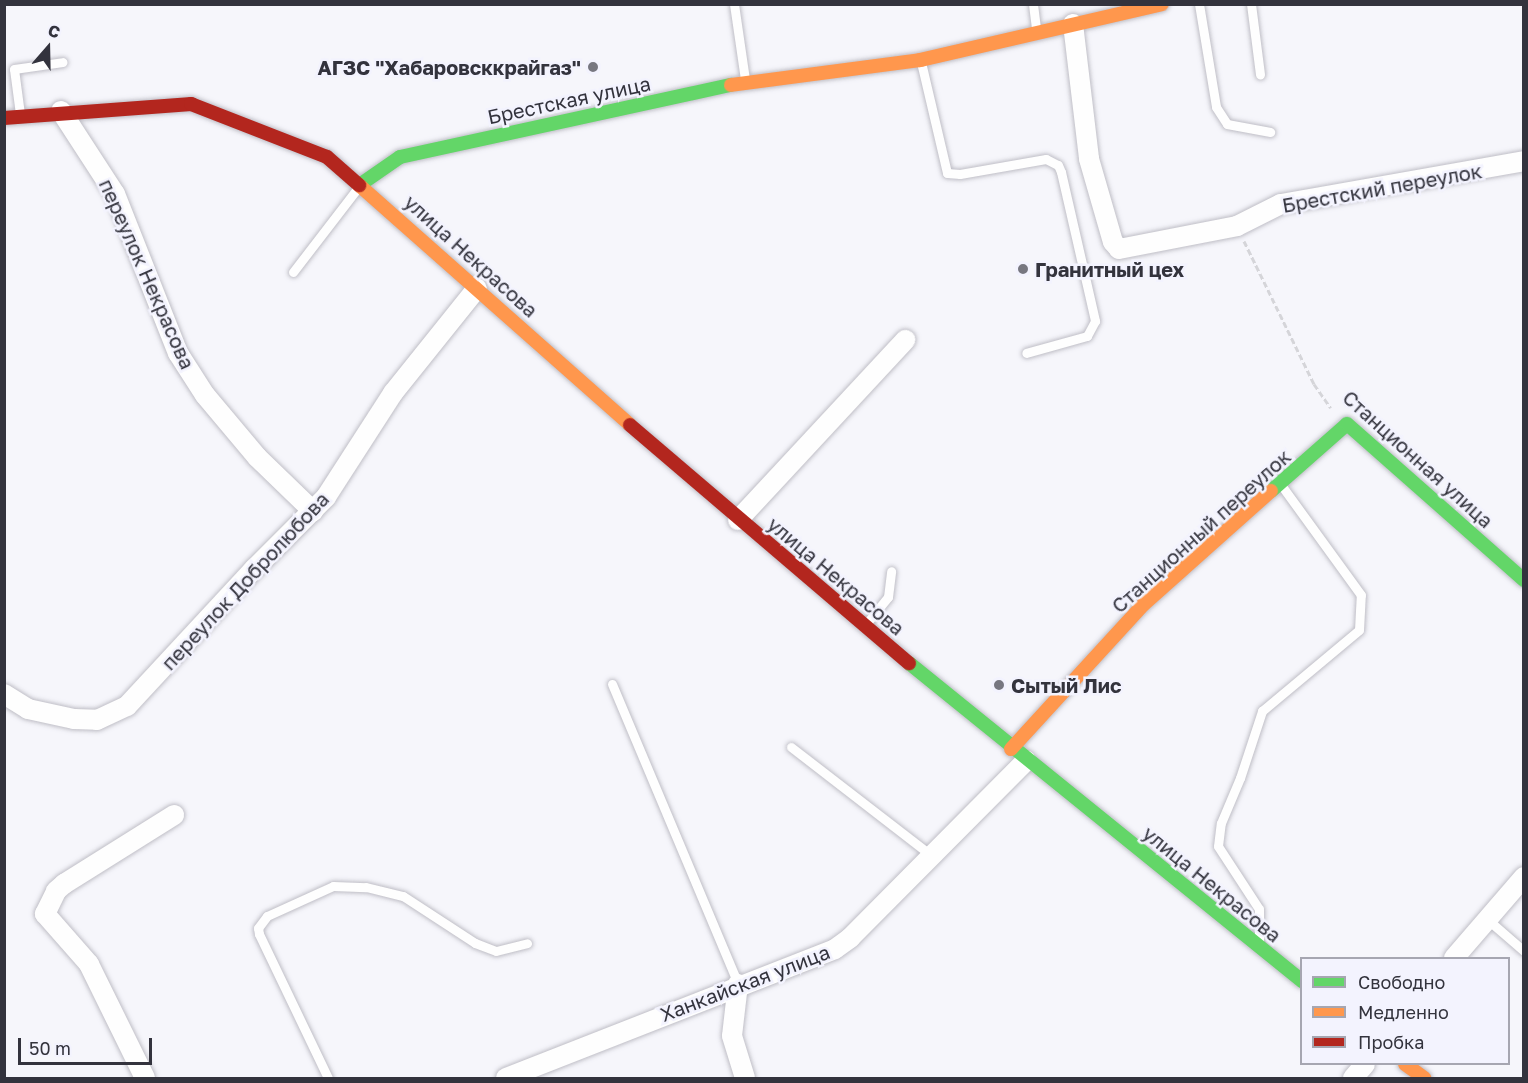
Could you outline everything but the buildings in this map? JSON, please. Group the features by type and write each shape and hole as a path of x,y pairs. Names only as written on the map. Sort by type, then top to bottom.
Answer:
{"street":[{"name":"Брестская улица","path":"361,184 400,157 745,82 920,60 1162,4"},
{"name":"Брестский переулок","path":"1073,24 1089,159 1115,246 1125,249 1237,226 1281,204 1524,162"},
{"path":"4,118 61,111 191,104 327,157 361,184"},
{"name":"переулок Некрасова","path":"61,111 115,194 178,353 206,395 250,448 313,511"},
{"name":"улица Некрасова","path":"361,184 738,520 1018,755 1300,979"},
{"name":"переулок Добролюбова","path":"4,694 28,709 74,720 97,720 127,706 326,497 393,393 477,288"},
{"path":"738,520 905,340"},
{"name":"Станционный переулок","path":"1018,755 1144,604 1281,485 1347,424"},
{"name":"Станционная улица","path":"1347,424 1524,580"},
{"name":"Ханкайская улица","path":"506,1078 738,984 816,959 834,949 932,856 1018,755"},
{"path":"145,1078 89,964 45,914 56,891 64,884 174,814"},
{"path":"1455,957 1524,877"},
{"path":"738,984 732,1036 745,1078"},
{"path":"1353,1078 1364,1065"},
{"path":"1407,1065 1424,1078"}],"lane":[{"path":"734,4 745,82"},
{"path":"1033,4 1037,32"},
{"path":"1199,4 1216,107 1227,124 1270,132"},
{"path":"1251,4 1260,74"},
{"path":"920,60 947,173 960,174 1046,159 1058,165 1061,172 1095,321 1086,336 1026,352"},
{"path":"21,116 14,69 63,62"},
{"path":"293,273 361,184"},
{"path":"1259,947 1259,909 1218,846 1221,823 1240,778 1262,711 1359,630 1360,596 1281,485"},
{"path":"864,626 888,597 891,572"},
{"path":"612,684 738,984"},
{"path":"791,747 932,856"},
{"path":"328,1078 259,934 258,928 267,916 333,886 366,887 403,896 496,951 527,943"},
{"path":"1487,919 1524,951"}],"path":[{"name":"Станционная улица","path":"1237,226 1314,384 1347,424"}],"traffic: fast":[{"path":"361,184 400,157 731,85"},
{"path":"1271,491 1347,424 1524,580"},
{"path":"909,663 1300,979"}],"traffic: slow":[{"path":"731,85 920,60 1162,4"},
{"path":"359,185 630,425"},
{"path":"1011,749 1144,604 1271,491"},
{"path":"1406,1065 1424,1078"}],"traffic: jam":[{"path":"4,118 191,104 327,157 359,185"},
{"path":"630,425 909,663"}],"place":[{"name":"АГЗС \"Хабаровсккрайгаз\"","path":"593,67"},
{"name":"Гранитный цех","path":"1023,269"},
{"name":"Сытый Лис","path":"999,685"}]}
